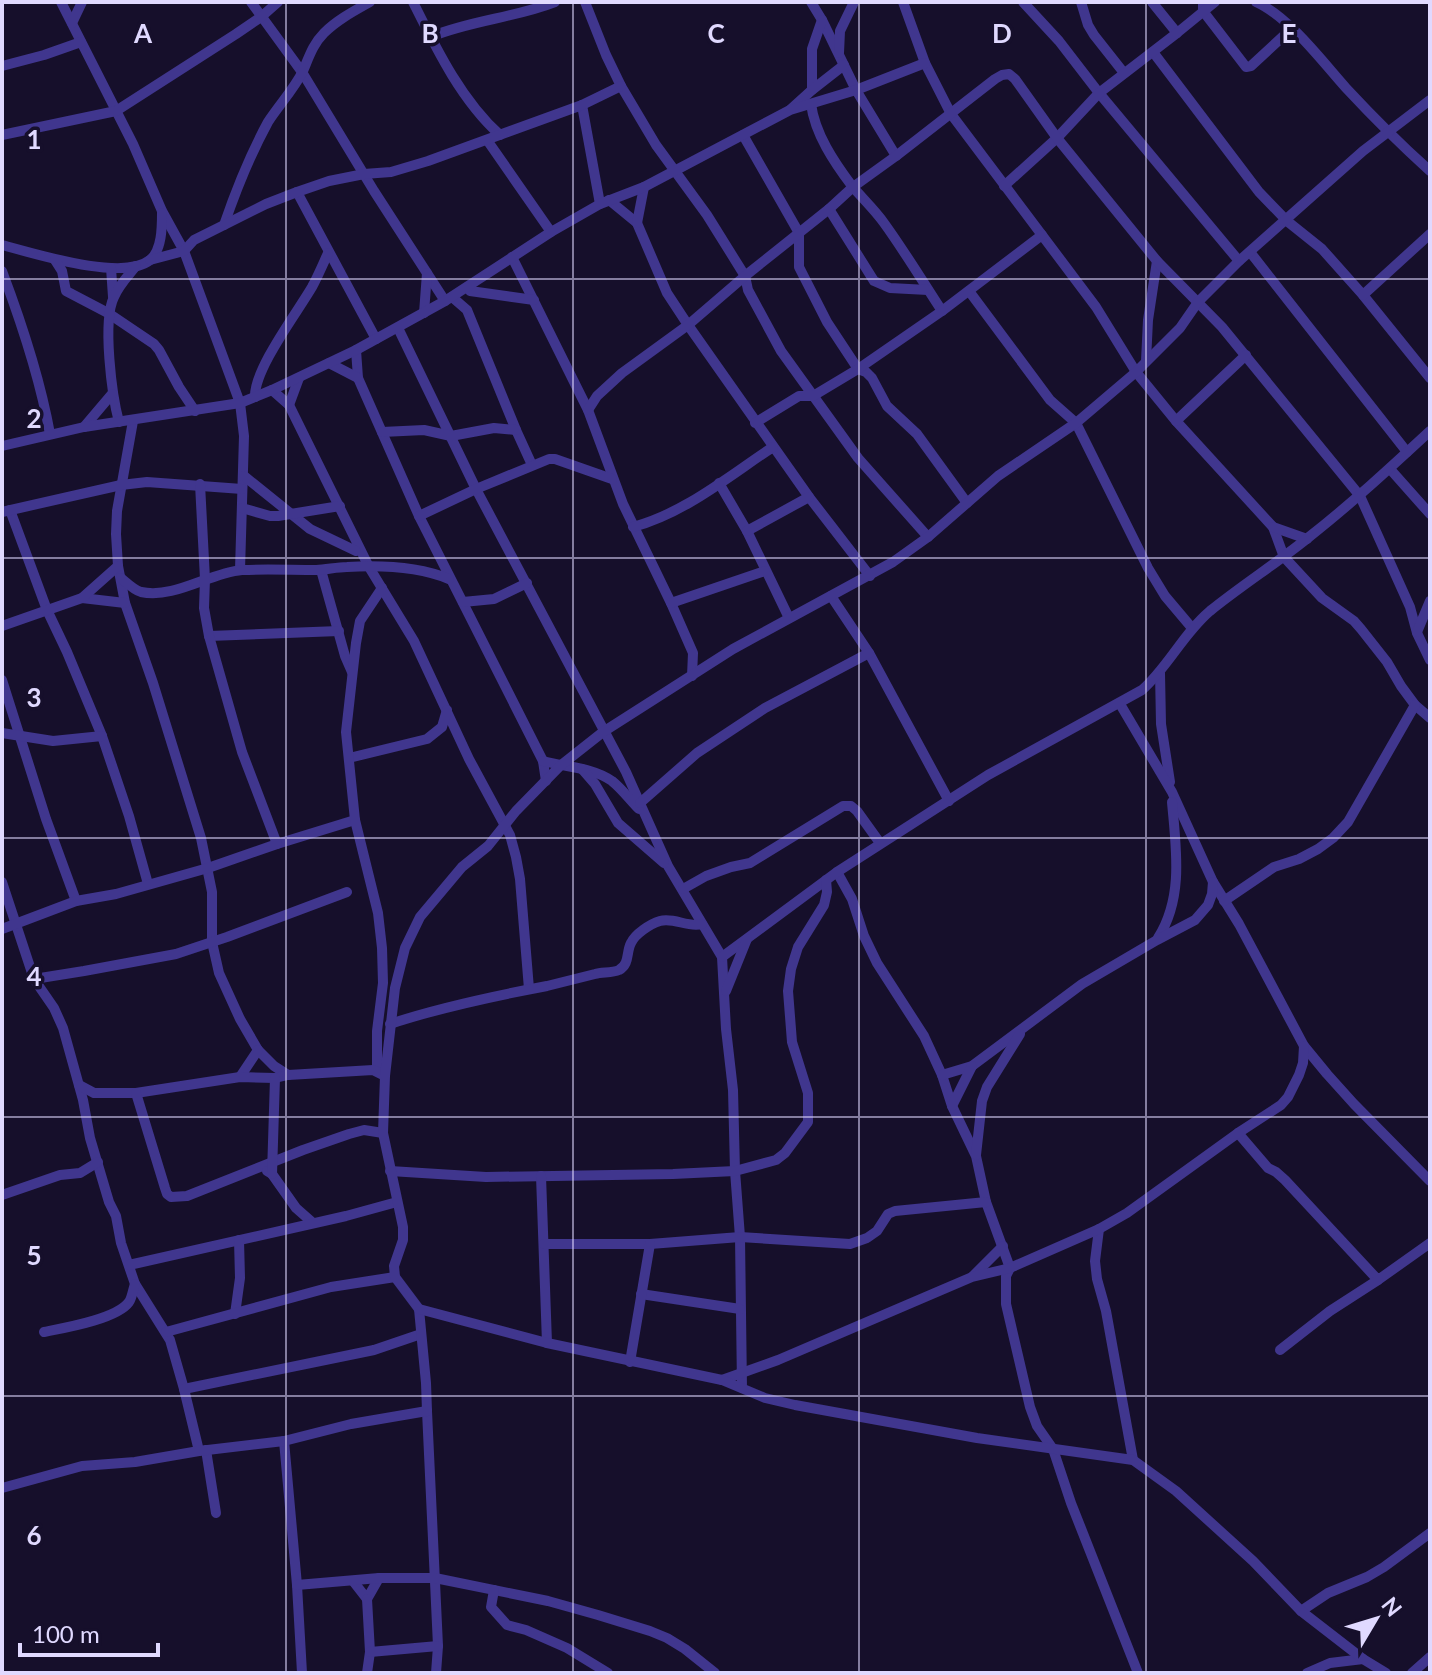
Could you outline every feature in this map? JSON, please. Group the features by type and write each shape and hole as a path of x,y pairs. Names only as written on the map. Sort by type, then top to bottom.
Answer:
{"street":[{"path":"61,2 184,251 240,403 244,436 240,570"},
{"path":"72,23 82,2"},
{"path":"251,2 302,72 427,273 449,299 467,310"},
{"path":"2,135 116,111 261,17 278,2"},
{"path":"224,225 235,193 269,121 302,72 315,44 345,16 370,2"},
{"path":"413,2 455,79 479,113 500,135"},
{"path":"430,37 467,23 537,9 555,2"},
{"path":"585,2 621,86 656,145 707,215 745,276 748,290 775,342 858,458 928,537"},
{"path":"811,2 856,90 896,156"},
{"path":"839,54 840,31 854,2"},
{"path":"903,2 925,63 951,114 1096,307 1136,372 1176,421 1273,527 1284,557 1322,598 1354,621 1387,662 1415,705 1430,718"},
{"path":"1023,2 1059,41 1239,261"},
{"path":"1081,2 1094,35 1124,73"},
{"path":"1152,2 1177,33"},
{"path":"1004,186 1057,138 1099,93 1177,33 1203,6 1215,2"},
{"path":"1256,2 1272,11 1291,29 1386,132 1430,171"},
{"path":"1203,6 1246,67 1251,66 1291,29"},
{"path":"812,90 812,49 822,20"},
{"path":"2,66 81,42"},
{"path":"1153,52 1259,192 1287,221 1322,249 1430,378"},
{"path":"2,446 84,427 240,403 272,390 356,350 470,289 512,257 604,202 644,187 790,110 856,90 925,63"},
{"path":"790,110 844,65"},
{"path":"588,410 597,396 622,373 688,325 853,187 995,79 1009,74 1157,261 1222,327 1360,496 1410,607 1417,633 1430,660"},
{"path":"2,245 87,266 136,266 184,251 194,240 297,192 329,181 391,172 582,105 621,86"},
{"path":"436,1673 435,1578 419,1309 395,1277 394,1266 403,1240 403,1227 383,1133 385,1076 395,988 405,948 420,917 462,867 488,846 504,824 560,766 603,732 733,649 870,576 928,537 998,476 1076,423 1136,372 1239,261 1351,161 1430,100"},
{"path":"811,104 813,119 825,145 853,187 884,223 942,311"},
{"path":"582,105 604,202 637,223"},
{"path":"743,135 799,233 799,267 827,322 858,369 872,378 887,406 917,434 967,503"},
{"path":"487,140 551,232"},
{"path":"374,191 391,172"},
{"path":"644,187 637,223 667,293 755,423 870,576"},
{"path":"297,192 376,339"},
{"path":"829,209 874,281 890,288 928,290"},
{"path":"150,260 160,238 162,211"},
{"path":"1363,295 1430,234"},
{"path":"755,423 799,396 813,396 858,369 942,311 1042,235"},
{"path":"177,237 194,240"},
{"path":"1250,252 1407,452"},
{"path":"255,397 256,383 328,253"},
{"path":"512,257 588,410 612,479 693,653 708,666"},
{"path":"55,260 62,271 66,291 108,313 154,344 195,411"},
{"path":"1146,361 1148,320 1157,261"},
{"path":"119,422 112,394 108,313 113,297 136,266"},
{"path":"111,268 113,297"},
{"path":"2,271 35,365 50,434"},
{"path":"424,313 427,273"},
{"path":"470,289 534,300"},
{"path":"470,289 467,310 532,465"},
{"path":"969,291 1050,400 1076,423 1148,568 1165,596 1192,628"},
{"path":"398,328 476,489 642,808 668,866 722,957 733,1090 740,1237 742,1388"},
{"path":"356,350 358,378 449,579 543,761 546,781"},
{"path":"1176,421 1246,355"},
{"path":"329,363 358,378"},
{"path":"289,405 299,378"},
{"path":"272,390 289,405 340,506 357,549 414,641 469,759 504,824 520,879 529,989"},
{"path":"84,427 112,394"},
{"path":"581,395 597,396"},
{"path":"133,421 117,511 118,566 125,602 190,798 208,868 212,892 212,942 219,973 258,1050 288,1075"},
{"path":"382,432 424,430 451,436 494,428 516,430"},
{"path":"722,957 880,843 988,775 1142,690 1160,673 1192,628 1360,496 1430,431"},
{"path":"633,527 673,512 773,447"},
{"path":"419,516 532,465 555,459 612,479"},
{"path":"1390,469 1430,514"},
{"path":"244,476 310,529 357,549"},
{"path":"148,884 102,736 6,511 147,482 242,489"},
{"path":"719,483 747,531 789,618"},
{"path":"200,484 204,608 209,636 242,752 277,844"},
{"path":"747,531 809,497"},
{"path":"242,508 270,516 340,506"},
{"path":"1273,527 1307,539"},
{"path":"343,567 357,549"},
{"path":"2,626 82,598 118,566"},
{"path":"82,598 125,602 138,592 179,588 240,570 343,567 418,569 449,579"},
{"path":"321,570 345,656 353,673"},
{"path":"671,603 765,571"},
{"path":"121,578 138,592"},
{"path":"463,602 494,599 527,583"},
{"path":"375,1069 383,983 382,948 378,913 355,820 346,732 360,621 382,588"},
{"path":"831,596 869,653 949,801"},
{"path":"1417,633 1430,601"},
{"path":"209,636 339,631"},
{"path":"692,676 693,653"},
{"path":"642,808 697,753 765,708 869,653"},
{"path":"1157,940 1175,896 1176,846 1172,792 1161,724 1160,673"},
{"path":"2,680 46,819 76,901"},
{"path":"1120,704 1172,792 1213,882 1304,1046 1430,1181"},
{"path":"1224,901 1274,867 1299,859 1333,838 1348,822 1415,705"},
{"path":"349,758 427,739 442,727 447,710"},
{"path":"2,733 53,741 102,736"},
{"path":"543,761 582,769 614,782 642,808"},
{"path":"582,769 595,784 618,823 668,866"},
{"path":"683,889 718,871 750,863 843,806 851,806 857,811 880,843"},
{"path":"496,807 516,811"},
{"path":"2,929 76,901 116,894 208,868 355,820"},
{"path":"837,872 852,899 877,963 924,1036 976,1156 986,1202 1010,1268 1006,1276 1006,1304 1030,1407 1037,1426 1053,1449 1138,1673"},
{"path":"390,1171 486,1177 673,1174 735,1171 776,1160 808,1122 808,1093 792,1042 788,991 798,947 824,905 826,880"},
{"path":"2,882 34,979 54,1008 63,1028 121,1243 135,1284 166,1332 202,1451 216,1513"},
{"path":"942,1075 972,1066 1082,984 1195,920 1203,913 1212,894 1213,882"},
{"path":"34,979 176,954 347,892"},
{"path":"390,1024 445,1007 621,969 629,945 651,925 662,920 695,926 702,924"},
{"path":"213,926 227,937"},
{"path":"725,995 748,937"},
{"path":"976,1156 982,1101 987,1087 1023,1029"},
{"path":"722,1380 741,1375 972,1277 1010,1268 1099,1229 1127,1213 1281,1105 1288,1097 1303,1063 1304,1046"},
{"path":"240,1077 258,1050"},
{"path":"79,1085 94,1093 136,1093 240,1077 275,1078 375,1069 388,1059"},
{"path":"952,1106 972,1066"},
{"path":"375,1069 385,1076"},
{"path":"275,1078 272,1168 296,1208 313,1223"},
{"path":"83,1100 94,1093"},
{"path":"136,1093 167,1194 171,1197 187,1196 260,1168 272,1168 349,1134 364,1130 383,1133"},
{"path":"1238,1133 1268,1168 1285,1180 1378,1280"},
{"path":"2,1195 60,1175 80,1173 98,1162"},
{"path":"541,1176 547,1343"},
{"path":"129,1265 397,1202"},
{"path":"544,1244 650,1244 740,1237 850,1244 877,1231 888,1214 895,1211 986,1202"},
{"path":"294,1227 296,1208"},
{"path":"1099,1229 1095,1261 1097,1279 1106,1311 1133,1460"},
{"path":"235,1314 240,1278 239,1240"},
{"path":"1280,1350 1330,1311 1430,1243"},
{"path":"630,1362 650,1244"},
{"path":"972,1277 1003,1246"},
{"path":"166,1332 331,1287 395,1277"},
{"path":"44,1332 110,1315 129,1302 135,1284"},
{"path":"641,1294 740,1309"},
{"path":"129,1302 147,1304"},
{"path":"419,1309 547,1343 722,1380 765,1398 806,1408 977,1438 1133,1460 1176,1491 1253,1561 1301,1611 1386,1673"},
{"path":"184,1389 374,1350 421,1334"},
{"path":"4,1485 82,1466 135,1462 284,1441 351,1424 427,1411"},
{"path":"284,1441 302,1673"},
{"path":"1301,1611 1328,1593 1384,1567 1430,1533"},
{"path":"297,1585 379,1578 435,1578 548,1601 650,1631 685,1649 715,1673"},
{"path":"367,1673 370,1652 367,1599 379,1578"},
{"path":"353,1581 367,1599"},
{"path":"494,1590 491,1607 507,1625 567,1648 608,1673"},
{"path":"370,1652 438,1646"},
{"path":"1412,1673 1430,1657"},
{"path":"1307,1673 1330,1663 1363,1659"}]}
